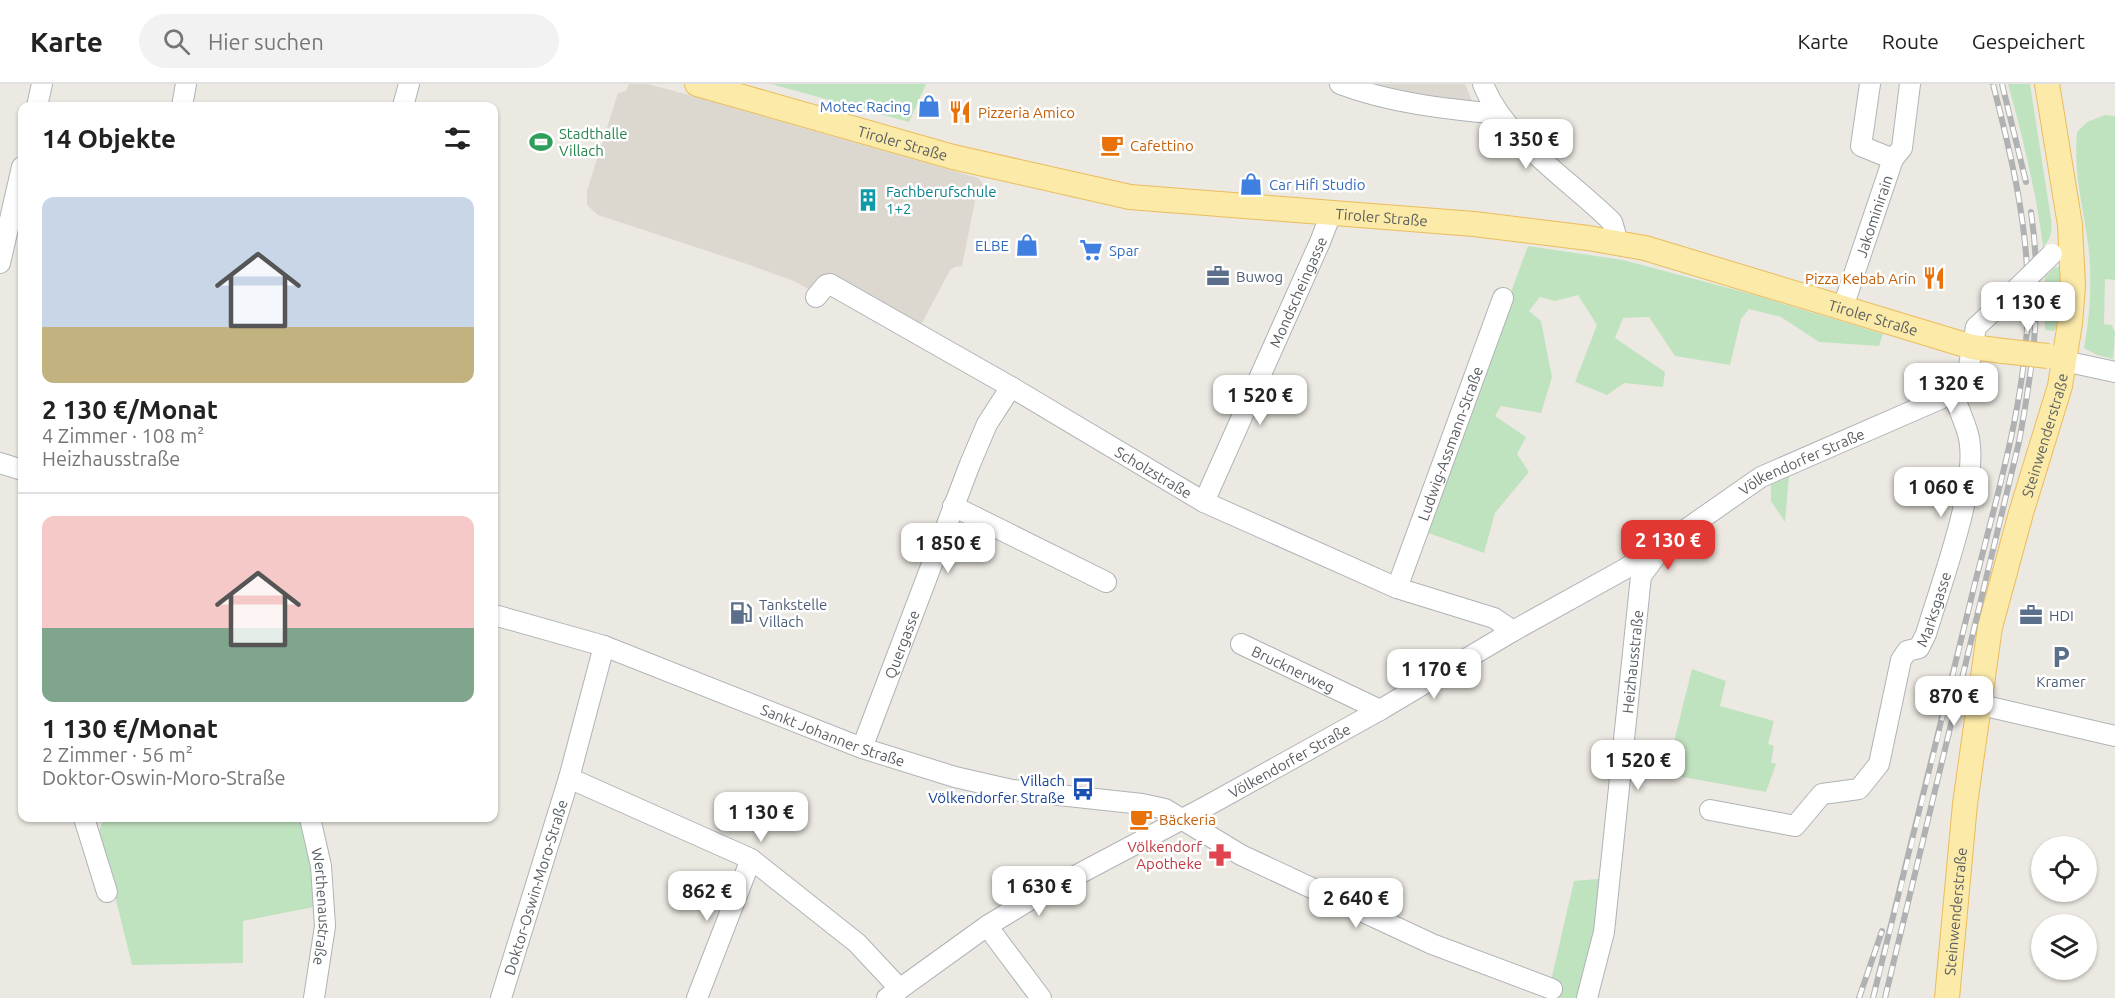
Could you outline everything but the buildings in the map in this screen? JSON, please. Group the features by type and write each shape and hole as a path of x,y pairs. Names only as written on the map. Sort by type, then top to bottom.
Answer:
{"main road":[{"name":"Tiroler Straße","path":"697,84 963,159 1130,197 1474,224 1645,248 1972,346 2056,359"},
{"name":"Steinwenderstraße","path":"1947,998 1965,804 1990,627 2015,534 2060,386 2056,359 2070,323 2073,286 2070,225 2046,84"}],"street":[{"path":"38,102 42,84"},
{"path":"183,102 186,84"},
{"path":"404,102 410,84"},
{"path":"1340,84 1359,92 1440,107 1499,114"},
{"path":"1484,84 1489,99 1499,114 1556,174 1612,222 1615,232 1613,242"},
{"name":"Jakominirain","path":"1870,84 1860,146 1893,159"},
{"name":"Jakominirain","path":"1843,307 1893,159 1902,148 1910,84"},
{"path":"0,263 18,184"},
{"name":"Mondscheingasse","path":"1204,502 1320,242 1327,224 1328,213"},
{"name":"Völkendorfer Straße","path":"894,993 987,926 1028,901 1380,710 1665,544 1761,477 1920,408 1952,391 1968,370 1976,327 2052,254 2070,225"},
{"name":"Scholzstraße","path":"816,297 826,285 830,284 1011,387 1204,502 1397,588 1494,618 1513,631"},
{"name":"Ludwig-Assmann-Straße","path":"1397,588 1503,298"},
{"path":"2056,359 2115,372"},
{"name":"Quergasse","path":"862,748 953,506 987,424 1011,387"},
{"name":"Marksgasse","path":"1710,810 1795,826 1822,794 1859,789 1879,764 1901,660 1907,651 1919,648 1926,634 1959,522 1970,472 1968,435 1952,391"},
{"path":"0,463 18,469"},
{"path":"953,506 1106,582"},
{"name":"Heizhausstraße","path":"1587,998 1604,932 1641,576 1665,544"},
{"name":"Sankt Johanner Straße","path":"498,616 604,646 862,748 954,777 1012,790 1142,804 1165,809 1241,855 1432,944 1552,989"},
{"name":"Brucknerweg","path":"1241,644 1380,710"},
{"name":"Doktor-Oswin-Moro-Straße","path":"501,998 569,778 604,646"},
{"path":"1978,706 2115,736"},
{"name":"Doktor-Oswin-Moro-Straße","path":"569,778 751,859 857,942 894,993"},
{"path":"85,822 107,892"},
{"name":"Werthenaustraße","path":"311,822 321,866 325,926 314,998"},
{"path":"698,998 751,859"},
{"path":"987,926 1041,998"}],"shaded area":[{"path":"629,84 648,84 978,178 983,188 977,191 962,266 950,270 921,325 883,306 810,290 794,281 744,263 598,215 587,205 587,191 618,93 626,91"},
{"path":"1357,84 1465,84 1473,103 1471,106"}],"green space":[{"path":"771,84 926,84 909,122"},
{"path":"2008,84 2030,84 2051,219 2051,234 2043,247 2037,206"},
{"path":"2105,115 2115,116 2115,280 2105,279 2104,324 2112,325 2115,333 2113,359 2097,355 2084,348 2090,300 2090,263 2076,163 2077,132 2087,122"},
{"path":"1528,246 1623,260 1751,294 1883,334 1879,346 1819,342 1781,317 1749,309 1741,319 1730,365 1675,356 1649,317 1623,318 1615,338 1665,372 1663,387 1624,383 1607,395 1575,382 1597,325 1578,295 1555,301 1540,297 1529,311 1541,321 1552,377 1541,413 1501,406 1495,416 1526,437 1517,454 1529,472 1495,513 1484,553 1423,531"},
{"path":"2055,267 2061,270 2056,329 2053,331 2045,330 2045,277"},
{"path":"1789,476 1785,522 1771,501 1771,485"},
{"path":"1692,669 1726,681 1720,706 1774,721 1768,744 1774,746 1771,762 1776,764 1766,792 1666,774"},
{"path":"102,822 300,822 311,868 314,907 243,921 243,963 132,965 99,831"},
{"path":"1609,878 1580,998 1547,998 1574,881"}],"railway":[{"path":"1873,998 2001,483 2022,377 2028,306 2026,249 2013,166 1993,84"},
{"path":"2002,84 2026,182"},
{"path":"1885,998 2019,442 2033,355 2035,327 2035,242 2031,212"},
{"path":"1859,998 1882,931"}],"place":[{"name":"Motec Racing","path":"929,106"},
{"name":"Pizzeria Amico","path":"960,112"},
{"name":"Stadthalle Villach","path":"541,142"},
{"name":"Cafettino","path":"1112,145"},
{"name":"Car Hifi Studio","path":"1251,184"},
{"name":"Fachberufschule 1+2","path":"868,200"},
{"name":"ELBE","path":"1027,245"},
{"name":"Spar","path":"1091,250"},
{"name":"Buwog","path":"1218,276"},
{"name":"Pizza Kebab Arin","path":"1934,278"},
{"name":"Tankstelle Villach","path":"741,613"},
{"name":"HDI","path":"2031,615"},
{"name":"Kramer","path":"2061,657"},
{"name":"Villach Völkendorfer Straße","path":"1083,789"},
{"name":"Bäckeria","path":"1141,819"},
{"name":"Völkendorf Apotheke","path":"1220,855"}]}
